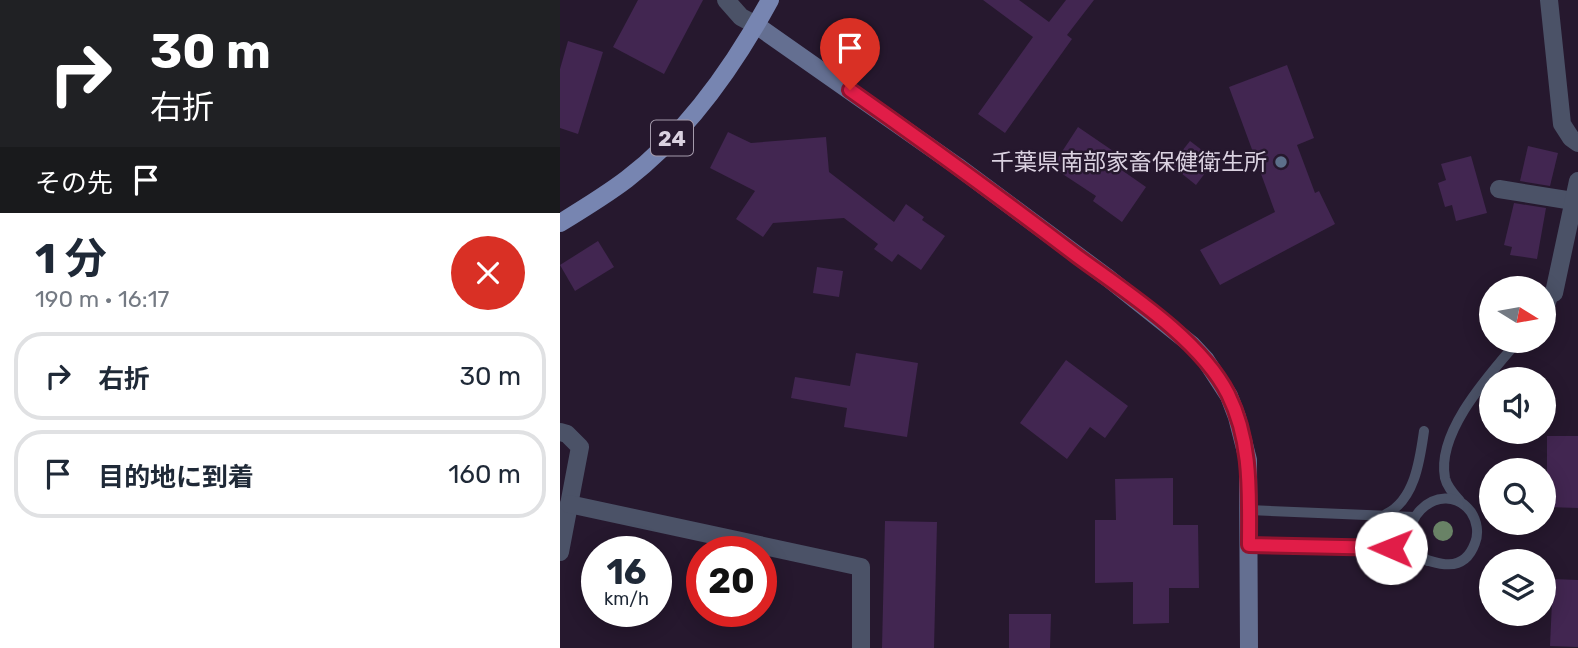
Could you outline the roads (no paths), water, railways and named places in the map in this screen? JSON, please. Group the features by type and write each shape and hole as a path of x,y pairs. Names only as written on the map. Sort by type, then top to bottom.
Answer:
{"main road":[{"name":"24","path":"560,223 626,179 667,143 715,86 770,0"}],"street":[{"path":"726,0 741,17 957,166 1108,278 1192,345 1217,374 1237,417 1248,460 1249,648"},
{"path":"1549,0 1562,124 1571,138 1578,143"},
{"path":"1556,283 1578,181"},
{"path":"1499,189 1573,201"},
{"path":"560,432 567,434 580,447 560,552"},
{"path":"569,504 861,567 862,648"}],"lane":[{"path":"1249,545 1391,548 1407,551 1437,565 1463,559 1475,544 1477,528 1471,513 1448,488 1445,480 1444,465 1448,442 1473,398 1508,354"},
{"path":"1384,516 1397,509 1413,481 1424,431"},
{"path":"1428,561 1413,544 1411,530 1414,517 1434,500 1450,499 1464,505"},
{"path":"1249,510 1414,517"}],"place":[{"name":"千葉県南部家畜保健衛生所","path":"1281,162"}]}
